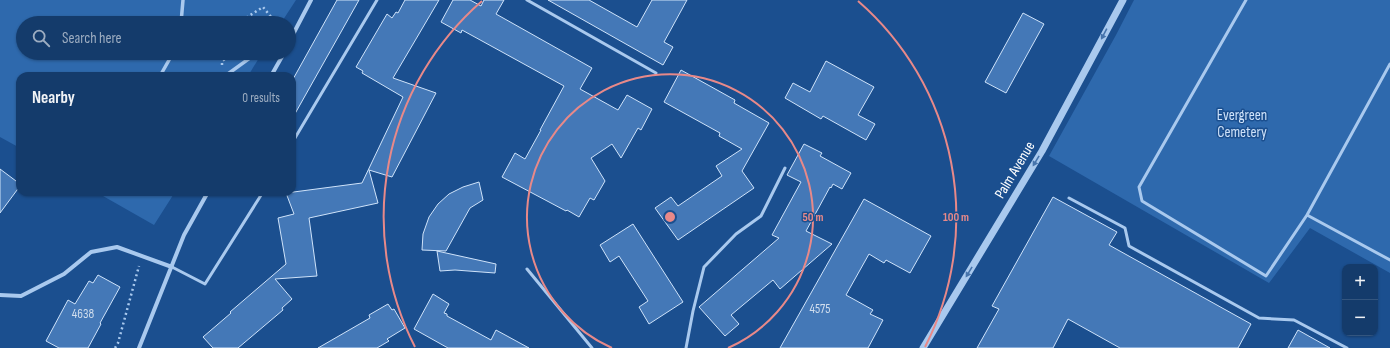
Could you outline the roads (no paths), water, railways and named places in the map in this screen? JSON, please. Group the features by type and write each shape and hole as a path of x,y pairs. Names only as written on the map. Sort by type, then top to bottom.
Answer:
{"street":[{"path":"182,16 183,0"},
{"path":"296,29 311,0"},
{"name":"Palm Avenue","path":"923,348 1042,151 1123,0"},
{"path":"162,72 169,60"},
{"path":"230,72 247,60"},
{"path":"273,72 280,60"},
{"path":"139,348 184,234 206,196"},
{"path":"0,295 21,296 64,274 91,252 117,247 172,267"}],"lane":[{"path":"296,136 377,0"},
{"path":"527,0 656,73"},
{"path":"1246,0 1140,187 1142,201 1266,276 1306,215 1390,64"},
{"path":"686,348 704,267 736,234 761,216 785,168"},
{"path":"172,267 205,284 260,196"},
{"path":"1070,198 1125,228 1129,246 1259,318 1294,320 1347,348"},
{"path":"1306,215 1390,260"},
{"path":"527,269 592,348"}],"park label":[{"name":"Evergreen Cemetery","path":"1242,124"}]}
